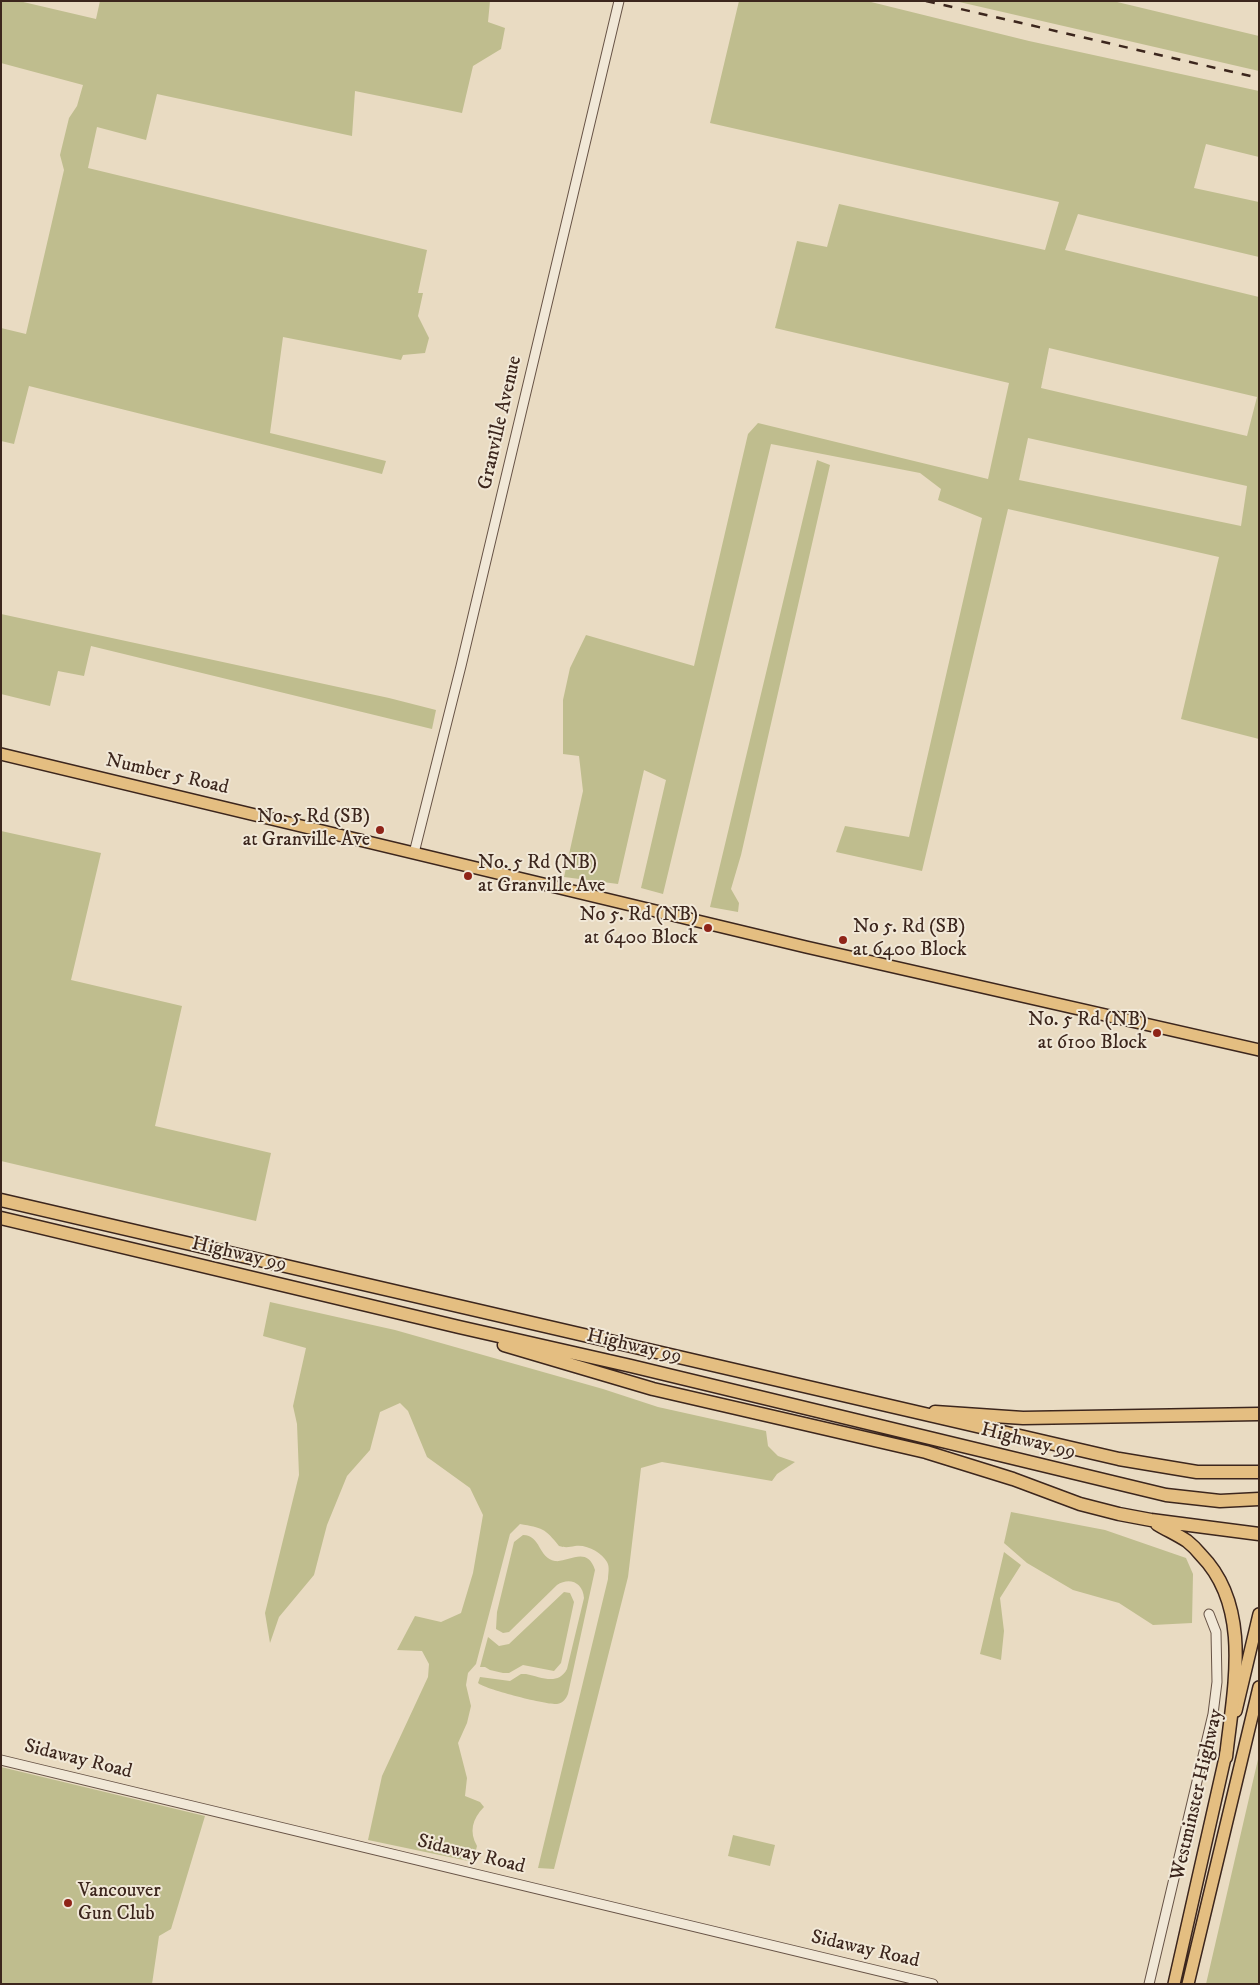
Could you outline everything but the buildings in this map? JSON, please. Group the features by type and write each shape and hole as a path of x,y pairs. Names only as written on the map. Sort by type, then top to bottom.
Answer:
{"highway":[{"name":"Highway 99","path":"1,1200 1119,1459 1197,1472 1259,1472"},
{"name":"Highway 99","path":"1,1218 631,1366 1166,1495 1220,1501 1259,1499"},
{"path":"460,1327 504,1345 644,1387 926,1452 1080,1504 1151,1520 1259,1534"},
{"path":"913,1412 942,1411 1023,1418 1259,1414"},
{"path":"1151,1520 1188,1542 1210,1564 1222,1584 1233,1624 1236,1666 1226,1757"}],"main road":[{"name":"Number 5 Road","path":"1,754 806,947 1259,1050"},
{"name":"Westminster Highway","path":"1174,1984 1259,1614"},
{"name":"Westminster Highway","path":"1188,1984 1259,1687"}],"street":[{"name":"Granville Avenue","path":"414,853 461,666 619,1"},
{"name":"Westminster Highway","path":"1149,1984 1213,1714 1217,1682 1216,1632 1209,1614"},
{"name":"Sidaway Road","path":"1,1760 934,1984"}],"shaded area":[{"path":"1,1 19,1 96,19 100,1 490,1 488,22 505,28 501,49 473,66 462,113 355,91 352,136 157,94 146,140 97,127 88,168 427,250 418,293 423,293 418,316 429,338 425,353 403,355 401,360 283,337 270,433 386,461 382,474 29,386 14,444 1,441 1,328 26,334 64,170 60,155 69,118 77,106 83,85 1,63"},
{"path":"739,1 867,1 1029,41 1259,91 1259,157 1206,144 1194,188 1259,202 1259,257 1078,214 1065,250 1259,297 1259,739 1181,719 1219,557 1008,509 922,871 836,852 845,826 909,837 982,518 938,500 941,489 920,473 771,444 663,894 641,888 666,780 644,770 618,884 564,877 583,791 579,756 563,754 563,700 570,668 586,635 694,666 748,434 758,423 988,479 1009,383 775,328 797,241 827,247 839,204 1045,250 1059,202 710,123","holes":["1049,348 1257,397 1247,436 1041,388","1028,438 1247,486 1241,526 1019,480"]},
{"path":"955,1 1113,1 1259,36 1259,71"},
{"path":"817,460 830,465 741,855 731,889 739,903 738,912 710,907"},
{"path":"1,614 389,698 436,710 432,729 91,646 84,676 58,671 50,706 1,694"},
{"path":"1,831 101,853 71,980 182,1006 155,1126 271,1153 256,1221 1,1161"},
{"path":"270,1302 395,1330 603,1389 658,1407 766,1431 768,1446 778,1456 795,1462 777,1474 772,1481 662,1462 641,1468 628,1577 554,1869 538,1868 608,1579 609,1568 607,1562 598,1552 584,1546 559,1546 546,1532 538,1528 520,1524 510,1534 476,1664 468,1673 466,1685 471,1706 467,1723 458,1743 467,1778 465,1796 480,1802 484,1807 474,1821 473,1826 473,1836 477,1846 473,1862 368,1840 382,1776 428,1677 429,1664 422,1651 397,1650 415,1616 441,1622 461,1613 473,1573 483,1515 470,1488 427,1457 408,1411 400,1403 380,1412 370,1450 347,1476 327,1525 314,1575 279,1617 270,1643 265,1613 299,1475 297,1424 293,1406 306,1348 263,1336"},
{"path":"1011,1512 1105,1530 1186,1558 1193,1574 1192,1623 1153,1625 1119,1603 1073,1590 1027,1563 1004,1543"},
{"path":"523,1535 529,1536 537,1542 545,1556 549,1559 560,1561 577,1557 587,1558 595,1570 568,1694 561,1703 557,1704 516,1696 478,1683 480,1677 510,1681 521,1674 554,1679 563,1674 567,1669 584,1598 581,1588 575,1582 566,1581 557,1585 509,1632 503,1633 496,1629 497,1612 514,1542"},
{"path":"1004,1552 1021,1565 1000,1598 1004,1631 1001,1660 980,1654"},
{"path":"564,1592 570,1593 574,1602 561,1663 554,1671 523,1665 509,1673 503,1673 480,1667 488,1637 499,1646 509,1644"},
{"path":"1259,1755 1259,1984 1206,1984"},
{"name":"Vancouver Gun Club","path":"1,1767 205,1816 171,1929 159,1936 152,1984 1,1984"},
{"path":"733,1835 775,1845 770,1866 728,1856"}],"railway":[{"path":"926,1 1259,78"}],"place":[{"name":"No. 5 Rd (SB) at Granville Ave","path":"380,830"},
{"name":"No. 5 Rd (NB) at Granville Ave","path":"468,876"},
{"name":"No 5. Rd (NB) at 6400 Block","path":"708,928"},
{"name":"No 5. Rd (SB) at 6400 Block","path":"843,940"},
{"name":"No. 5 Rd (NB) at 6100 Block","path":"1157,1033"},
{"name":"Vancouver Gun Club","path":"68,1903"}]}
